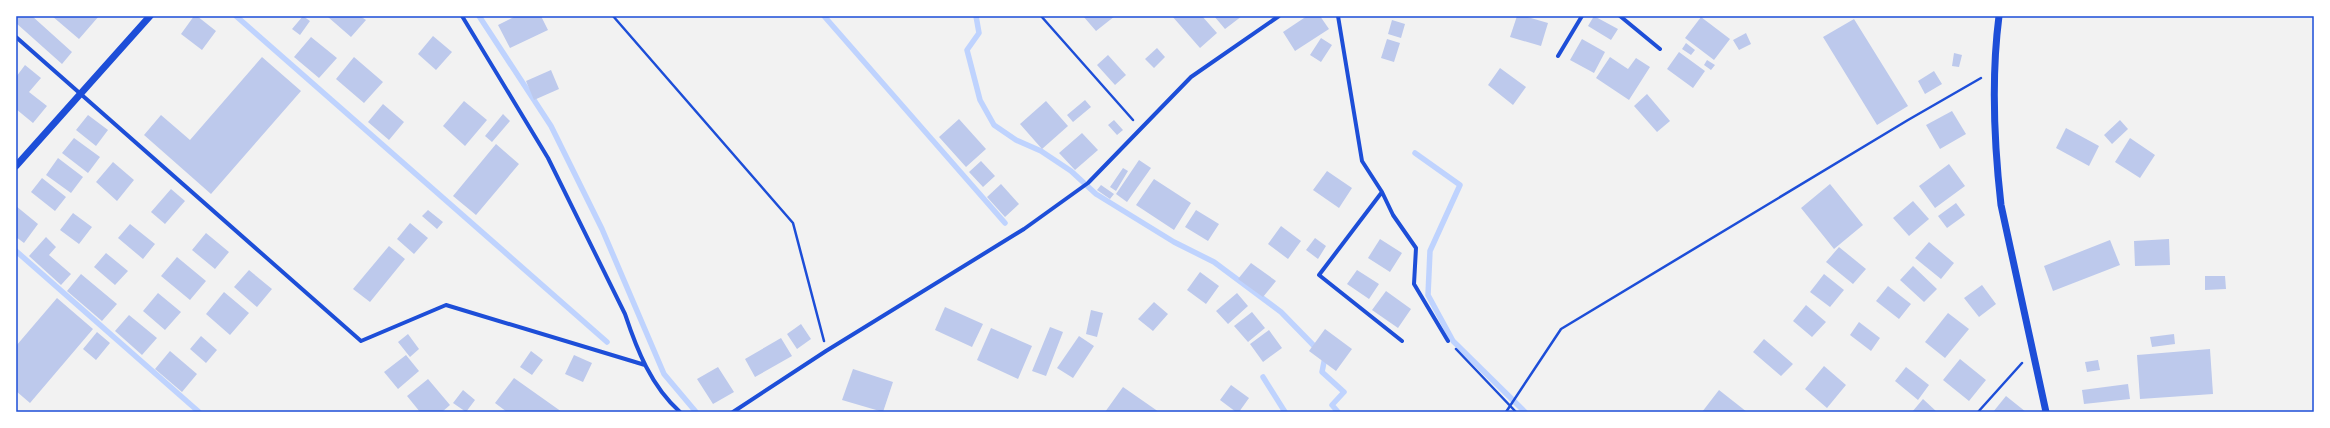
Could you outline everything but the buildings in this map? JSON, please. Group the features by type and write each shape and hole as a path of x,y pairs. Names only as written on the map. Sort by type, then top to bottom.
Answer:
{"street":[{"path":"16,166 150,16"},
{"path":"462,16 548,158 625,314 633,339 652,379 680,412"},
{"path":"733,412 826,351 1024,229 1088,183 1191,77 1279,16"},
{"path":"1338,16 1362,161 1382,192 1392,215 1416,248 1414,284 1448,341"},
{"path":"1558,56 1582,16"},
{"path":"1620,16 1660,49"},
{"path":"1999,16 1994,71 1998,173 2001,206 2031,352 2046,412"},
{"path":"16,37 361,341 446,306 645,365"},
{"path":"1382,192 1319,275 1402,341"}],"path":[{"path":"613,16 793,223 826,351"},
{"path":"1041,16 1141,129"},
{"path":"1506,412 1561,329 1908,120 1994,71"},
{"path":"1448,341 1516,412"},
{"path":"1978,412 2031,352"}],"waterway":[{"path":"236,16 607,342"},
{"path":"479,16 551,126 602,229 664,374 696,412"},
{"path":"824,16 1005,223"},
{"path":"976,16 979,33 967,50 980,100 994,125 1016,140 1041,151 1071,171 1096,194 1174,242 1214,262 1281,312 1319,351"},
{"path":"1415,153 1460,185 1430,251 1428,295 1453,341 1525,412"},
{"path":"16,251 199,412"},
{"path":"1325,357 1322,372 1344,392 1332,405 1338,412"},
{"path":"1263,377 1285,412"}]}
